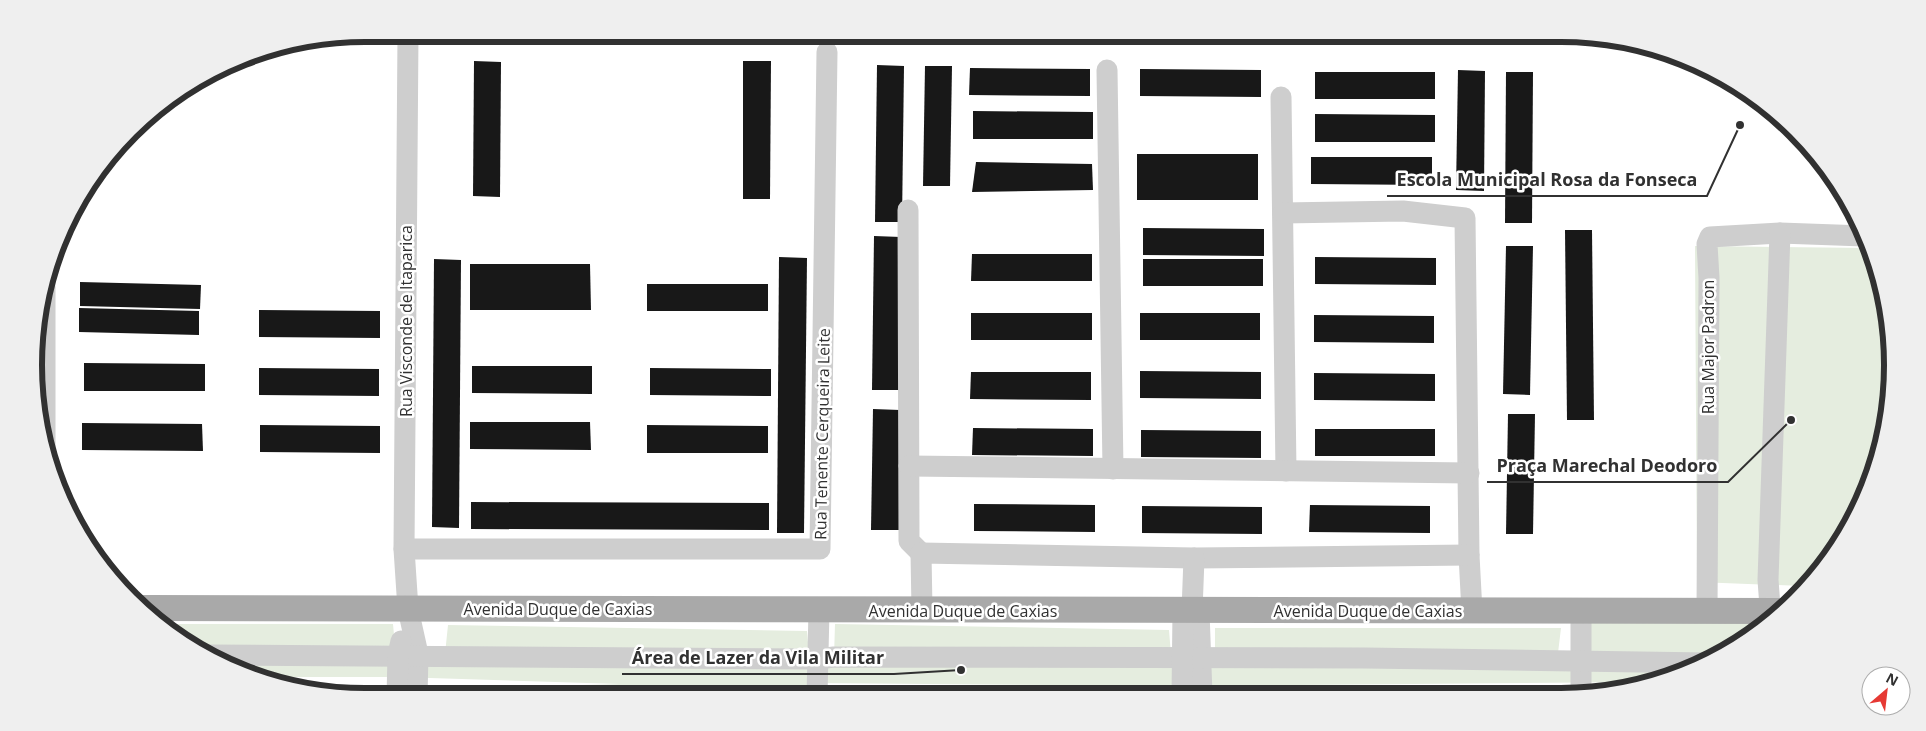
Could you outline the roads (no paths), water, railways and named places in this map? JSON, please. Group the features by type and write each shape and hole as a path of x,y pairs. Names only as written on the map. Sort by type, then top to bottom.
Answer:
{"main road":[{"name":"Avenida Duque de Caxias","path":"153,608 1707,611 1767,614"}],"street":[{"name":"Rua Visconde de Itaparica","path":"408,42 404,549 408,609 408,654 415,688"},
{"name":"Rua Tenente Cerqueira Leite","path":"404,549 820,549 827,52"},
{"path":"1107,70 1113,469"},
{"path":"1281,97 1286,470"},
{"path":"908,210 909,541 921,553 1194,558 1469,555"},
{"path":"1283,213 1403,211 1465,218 1469,555 1472,612"},
{"path":"1774,607 1768,580 1780,233"},
{"name":"Rua Major Padron","path":"1707,611 1709,278 1707,244 1710,237 1780,233 1856,236"},
{"path":"44,400 45,326"},
{"path":"909,466 1468,473"},
{"path":"921,553 922,610"},
{"path":"1194,558 1192,658 1200,688"},
{"path":"817,688 819,610"},
{"path":"1581,612 1581,688"},
{"path":"221,654 408,654 818,659 1192,658 1687,663"},
{"name":"Rua Visconde de Itaparica","path":"399,688 408,654"},
{"path":"1184,688 1192,658"}],"place":[{"name":"Escola Municipal Rosa da Fonseca","path":"1740,125"},
{"name":"Praça Marechal Deodoro","path":"1791,420"},
{"name":"Área de Lazer da Vila Militar","path":"961,670"}]}
